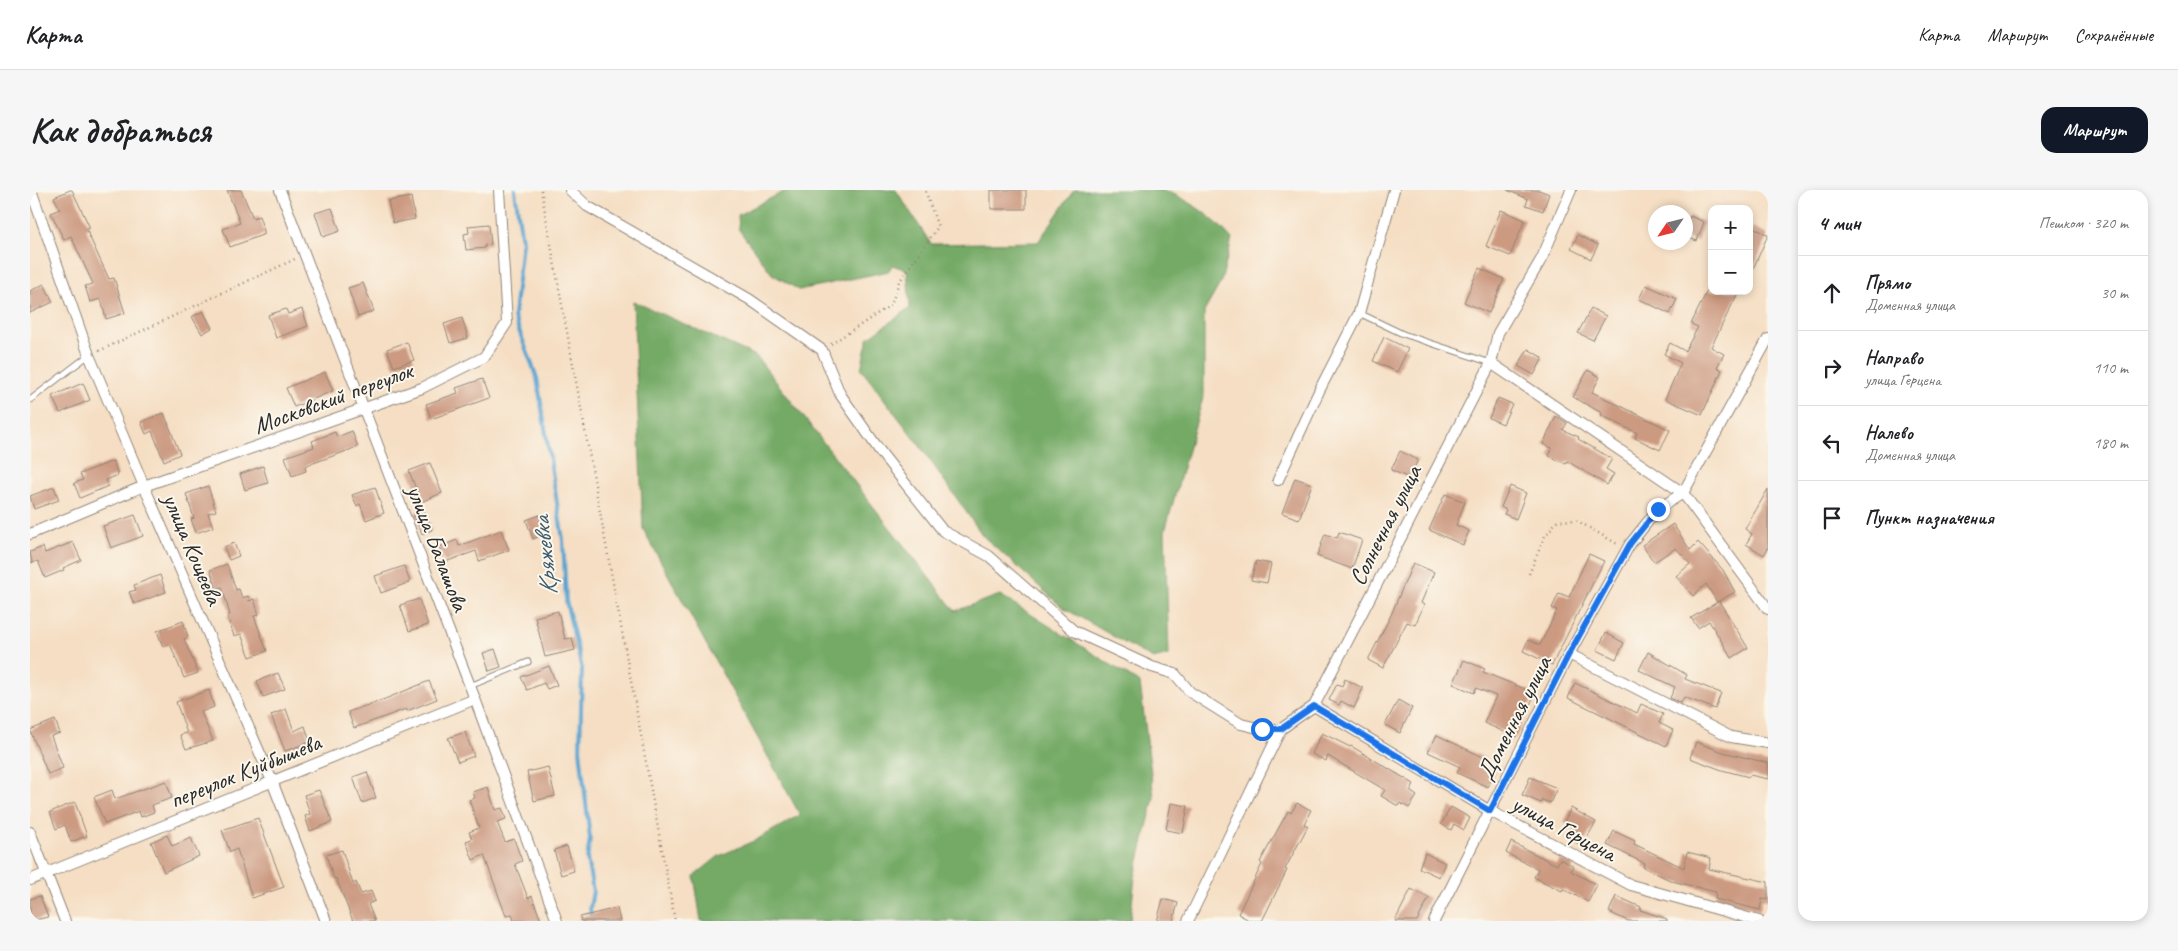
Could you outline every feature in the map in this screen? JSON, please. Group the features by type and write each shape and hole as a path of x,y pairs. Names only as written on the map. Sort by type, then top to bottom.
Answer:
{"street":[{"name":"улица Кощеева","path":"31,190 90,354 144,486 272,781 326,921"},
{"name":"улица Балашова","path":"280,190 362,410 475,699 557,921"},
{"name":"Московский переулок","path":"30,534 144,486 422,388 484,357 507,323 499,190"},
{"path":"570,190 587,206 749,299 822,350 840,394 882,454 944,531 989,556 1074,631 1152,667 1175,674 1190,692 1241,724 1262,729 1281,729"},
{"path":"1278,480 1320,388 1358,313 1394,190"},
{"name":"Солнечная улица","path":"1314,706 1491,363 1498,333 1542,258 1571,190"},
{"name":"Доменная улица","path":"1434,921 1569,654 1627,550 1658,509 1683,492 1768,340"},
{"path":"1491,363 1683,492 1766,600"},
{"path":"1569,654 1731,737 1768,743"},
{"name":"переулок Куйбышева","path":"30,880 475,699"},
{"path":"1188,921 1281,729 1314,706"},
{"name":"улица Герцена","path":"1314,706 1490,811 1631,885 1759,921"},
{"path":"30,832 65,921"}],"lane":[{"path":"1358,313 1403,334 1491,363"},
{"path":"30,400 90,354"},
{"path":"470,687 528,662"}],"path":[{"path":"541,190 675,921"},
{"path":"822,350 891,305 899,282 938,227 925,190"},
{"path":"90,354 304,255"},
{"path":"1529,574 1546,536 1557,521 1576,520 1627,550"}],"green space":[{"path":"787,190 896,190 931,244 1038,242 1074,190 1164,190 1201,210 1232,239 1221,282 1204,312 1204,394 1165,531 1169,655 1153,659 1062,607 983,536 920,446 861,369 868,338 910,308 907,270 892,265 889,271 799,290 772,274 739,230 738,215"},
{"path":"633,301 756,356 955,611 1000,595 1140,683 1154,798 1135,877 1130,921 701,921 694,876 719,856 756,840 800,815 643,529"}],"building":[{"path":"72,190 90,228 86,229 109,279 114,278 125,313 106,319 101,299 90,302 85,286 93,284 71,236 64,240 51,213 60,209 54,197"},
{"path":"227,190 241,190 253,218 259,216 265,234 230,247 223,229 240,223"},
{"path":"991,190 1026,190 1026,209 991,209"},
{"path":"1507,190 1539,190 1549,194 1543,211 1526,205 1528,199"},
{"path":"411,197 415,219 393,223 388,201"},
{"path":"332,208 340,231 323,237 315,213"},
{"path":"1501,210 1525,220 1510,256 1486,246"},
{"path":"1693,217 1704,222 1697,241 1693,240"},
{"path":"489,224 491,244 485,245 485,248 466,250 464,234 469,233 468,226"},
{"path":"1753,227 1768,235 1753,269"},
{"path":"1578,235 1598,245 1591,259 1571,249"},
{"path":"1479,268 1504,279 1489,313 1464,302"},
{"path":"363,283 374,311 358,317 348,288"},
{"path":"44,284 53,302 30,313 30,291"},
{"path":"1646,285 1677,299 1670,314 1639,299"},
{"path":"1707,291 1708,295 1737,295 1711,347 1724,354 1717,367 1722,370 1702,415 1665,399 1681,363 1664,354 1670,343 1685,351 1698,327 1691,324"},
{"path":"1591,308 1606,316 1593,340 1578,333"},
{"path":"286,309 288,314 302,309 308,326 276,338 268,315"},
{"path":"203,311 212,328 202,334 192,317"},
{"path":"462,318 468,338 450,343 444,324"},
{"path":"1384,337 1408,349 1397,372 1373,361"},
{"path":"407,342 414,360 394,367 387,349"},
{"path":"1528,349 1543,358 1534,375 1518,366"},
{"path":"1588,370 1600,377 1592,392 1670,430 1660,450 1635,438 1637,433 1601,415 1602,413 1573,397"},
{"path":"325,372 333,391 294,407 286,388"},
{"path":"482,379 489,398 431,419 426,404 458,393 456,388"},
{"path":"83,383 90,400 60,413 52,396"},
{"path":"1498,398 1512,404 1503,424 1489,418"},
{"path":"164,413 180,454 164,461 152,431 146,434 141,422"},
{"path":"1556,416 1567,423 1563,430 1579,437 1578,439 1612,459 1606,469 1614,474 1607,485 1567,461 1566,464 1549,456 1552,448 1543,444"},
{"path":"352,431 358,447 305,466 306,471 292,476 285,457 314,447 312,441 335,432 337,437"},
{"path":"1400,451 1418,460 1409,478 1391,470"},
{"path":"113,461 118,475 106,480 108,486 80,498 74,483 83,480 80,474"},
{"path":"430,463 442,493 421,502 409,471"},
{"path":"263,466 268,483 245,490 240,474"},
{"path":"1295,478 1312,484 1299,519 1282,513"},
{"path":"208,486 216,511 208,513 213,527 196,533 191,519 194,518 186,494"},
{"path":"1510,486 1526,493 1516,519 1504,514 1506,510 1501,507"},
{"path":"54,487 59,500 34,509 30,496"},
{"path":"375,487 384,513 366,520 360,504 357,506 352,495"},
{"path":"1768,489 1768,548 1764,555 1746,544 1752,534 1745,529"},
{"path":"1445,494 1465,502 1456,525 1469,531 1463,545 1429,530"},
{"path":"424,510 432,530 422,534 414,513"},
{"path":"135,515 143,536 111,548 103,526"},
{"path":"540,515 547,533 533,539 526,520"},
{"path":"1673,524 1690,550 1698,542 1723,570 1735,592 1717,602 1706,584 1693,596 1676,576 1690,564 1676,548 1654,562 1642,545"},
{"path":"501,530 509,550 479,561 476,551 445,562 439,547 457,540 459,546"},
{"path":"1339,532 1362,540 1352,569 1317,556 1325,534 1337,538"},
{"path":"73,542 81,560 63,568 64,570 45,578 38,561 32,563 30,552 43,547 45,553"},
{"path":"234,543 239,556 229,560 224,547"},
{"path":"1589,554 1604,561 1552,665 1523,651 1528,640 1540,645 1557,610 1552,608 1559,593 1569,597"},
{"path":"1256,561 1271,564 1267,583 1251,580"},
{"path":"1413,563 1434,572 1421,603 1424,605 1415,625 1407,622 1383,668 1368,660 1391,615"},
{"path":"227,564 236,590 239,589 242,598 248,596 249,601 254,599 259,615 254,616 267,651 250,657 241,634 234,636 227,616 230,615 222,587 217,589 210,570"},
{"path":"404,566 410,582 381,593 375,576"},
{"path":"160,575 166,592 134,604 129,592 136,590 134,585"},
{"path":"419,599 428,625 409,631 400,605"},
{"path":"1719,601 1748,648 1732,658 1709,621 1698,628 1691,618"},
{"path":"558,611 565,639 572,638 575,650 545,657 535,617"},
{"path":"183,621 188,637 184,639 198,673 184,678 170,644 163,647 157,631"},
{"path":"1606,633 1624,643 1616,659 1597,650"},
{"path":"495,649 501,667 489,671 483,653"},
{"path":"1648,652 1687,675 1685,679 1721,693 1715,709 1684,697 1681,703 1670,698 1675,687 1639,670"},
{"path":"1464,660 1485,669 1483,672 1535,693 1516,737 1484,723 1496,696 1476,688 1474,693 1453,684"},
{"path":"549,666 557,685 547,689 544,683 527,690 521,677"},
{"path":"278,673 285,689 263,697 257,681"},
{"path":"1345,679 1363,688 1354,708 1341,701 1339,705 1329,700 1337,684 1342,686"},
{"path":"429,681 437,699 354,728 348,712"},
{"path":"1575,683 1637,713 1641,704 1663,714 1659,723 1673,730 1666,746 1568,698"},
{"path":"209,690 214,707 201,712 213,741 186,749 180,735 187,733 176,702"},
{"path":"1398,700 1412,708 1400,733 1385,725"},
{"path":"286,709 294,731 305,726 310,742 285,751 271,715"},
{"path":"55,720 60,733 51,736 63,768 48,774 30,730"},
{"path":"465,732 474,756 458,762 448,738"},
{"path":"1322,733 1351,746 1414,784 1410,791 1417,796 1409,808 1400,803 1398,806 1381,796 1385,790 1328,756 1326,761 1312,754"},
{"path":"1437,735 1485,758 1482,765 1495,771 1488,787 1457,773 1460,767 1428,752"},
{"path":"1696,742 1723,752 1768,763 1768,779 1750,775 1749,777 1722,770 1690,758"},
{"path":"548,767 555,796 534,801 527,772"},
{"path":"367,772 376,798 362,803 353,777"},
{"path":"1530,777 1557,788 1550,803 1542,800 1541,803 1522,795"},
{"path":"166,781 172,798 152,805 154,812 141,817 139,811 105,824 94,797 112,790 115,799"},
{"path":"488,787 495,810 502,808 506,819 497,822 505,842 514,839 522,861 515,864 528,898 532,896 541,921 514,921 512,914 506,916 484,855 473,860 466,841 472,839 469,832 479,828 469,800 475,798 473,792"},
{"path":"319,790 332,822 310,831 305,816 310,814 304,795"},
{"path":"75,802 87,836 71,842 65,825 56,829 50,812"},
{"path":"1171,803 1188,806 1183,833 1166,830"},
{"path":"1297,803 1311,810 1304,824 1308,826 1285,869 1287,870 1262,921 1251,921 1238,914 1262,864 1260,862 1288,811 1291,813"},
{"path":"1451,807 1470,818 1464,830 1454,824 1451,830 1441,824"},
{"path":"1571,808 1596,822 1582,846 1570,839 1576,828 1564,822"},
{"path":"258,818 284,887 252,898 237,849 230,852 222,830"},
{"path":"1614,831 1635,841 1634,844 1684,868 1687,852 1711,858 1709,869 1768,882 1768,900 1762,899 1760,910 1715,899 1716,892 1672,881 1643,867 1644,863 1607,845"},
{"path":"167,835 172,846 191,838 199,856 164,872 151,842"},
{"path":"1511,842 1557,865 1560,859 1574,866 1571,871 1597,885 1588,902 1534,877 1538,869 1506,853"},
{"path":"567,846 574,871 561,875 554,850"},
{"path":"342,850 353,884 356,882 361,894 371,891 375,901 368,904 375,921 353,921 336,878 334,879 326,855"},
{"path":"1425,853 1445,863 1439,877 1419,868"},
{"path":"1411,889 1429,898 1417,921 1395,921"},
{"path":"40,896 48,917 30,921 30,899"},
{"path":"1616,896 1641,907 1640,910 1667,919 1667,921 1628,921 1609,912"},
{"path":"1163,899 1178,903 1173,921 1157,921"},
{"path":"617,908 620,921 581,921 580,917"}],"waterway":[{"name":"Кряжевка","path":"515,190 522,242 514,317 537,378 563,540 566,601 582,669 580,750 590,838 587,859 593,891 590,908 592,921"}],"route":[{"path":"1262,729 1281,729 1314,706 1490,811 1569,654 1630,544 1658,509"}]}
